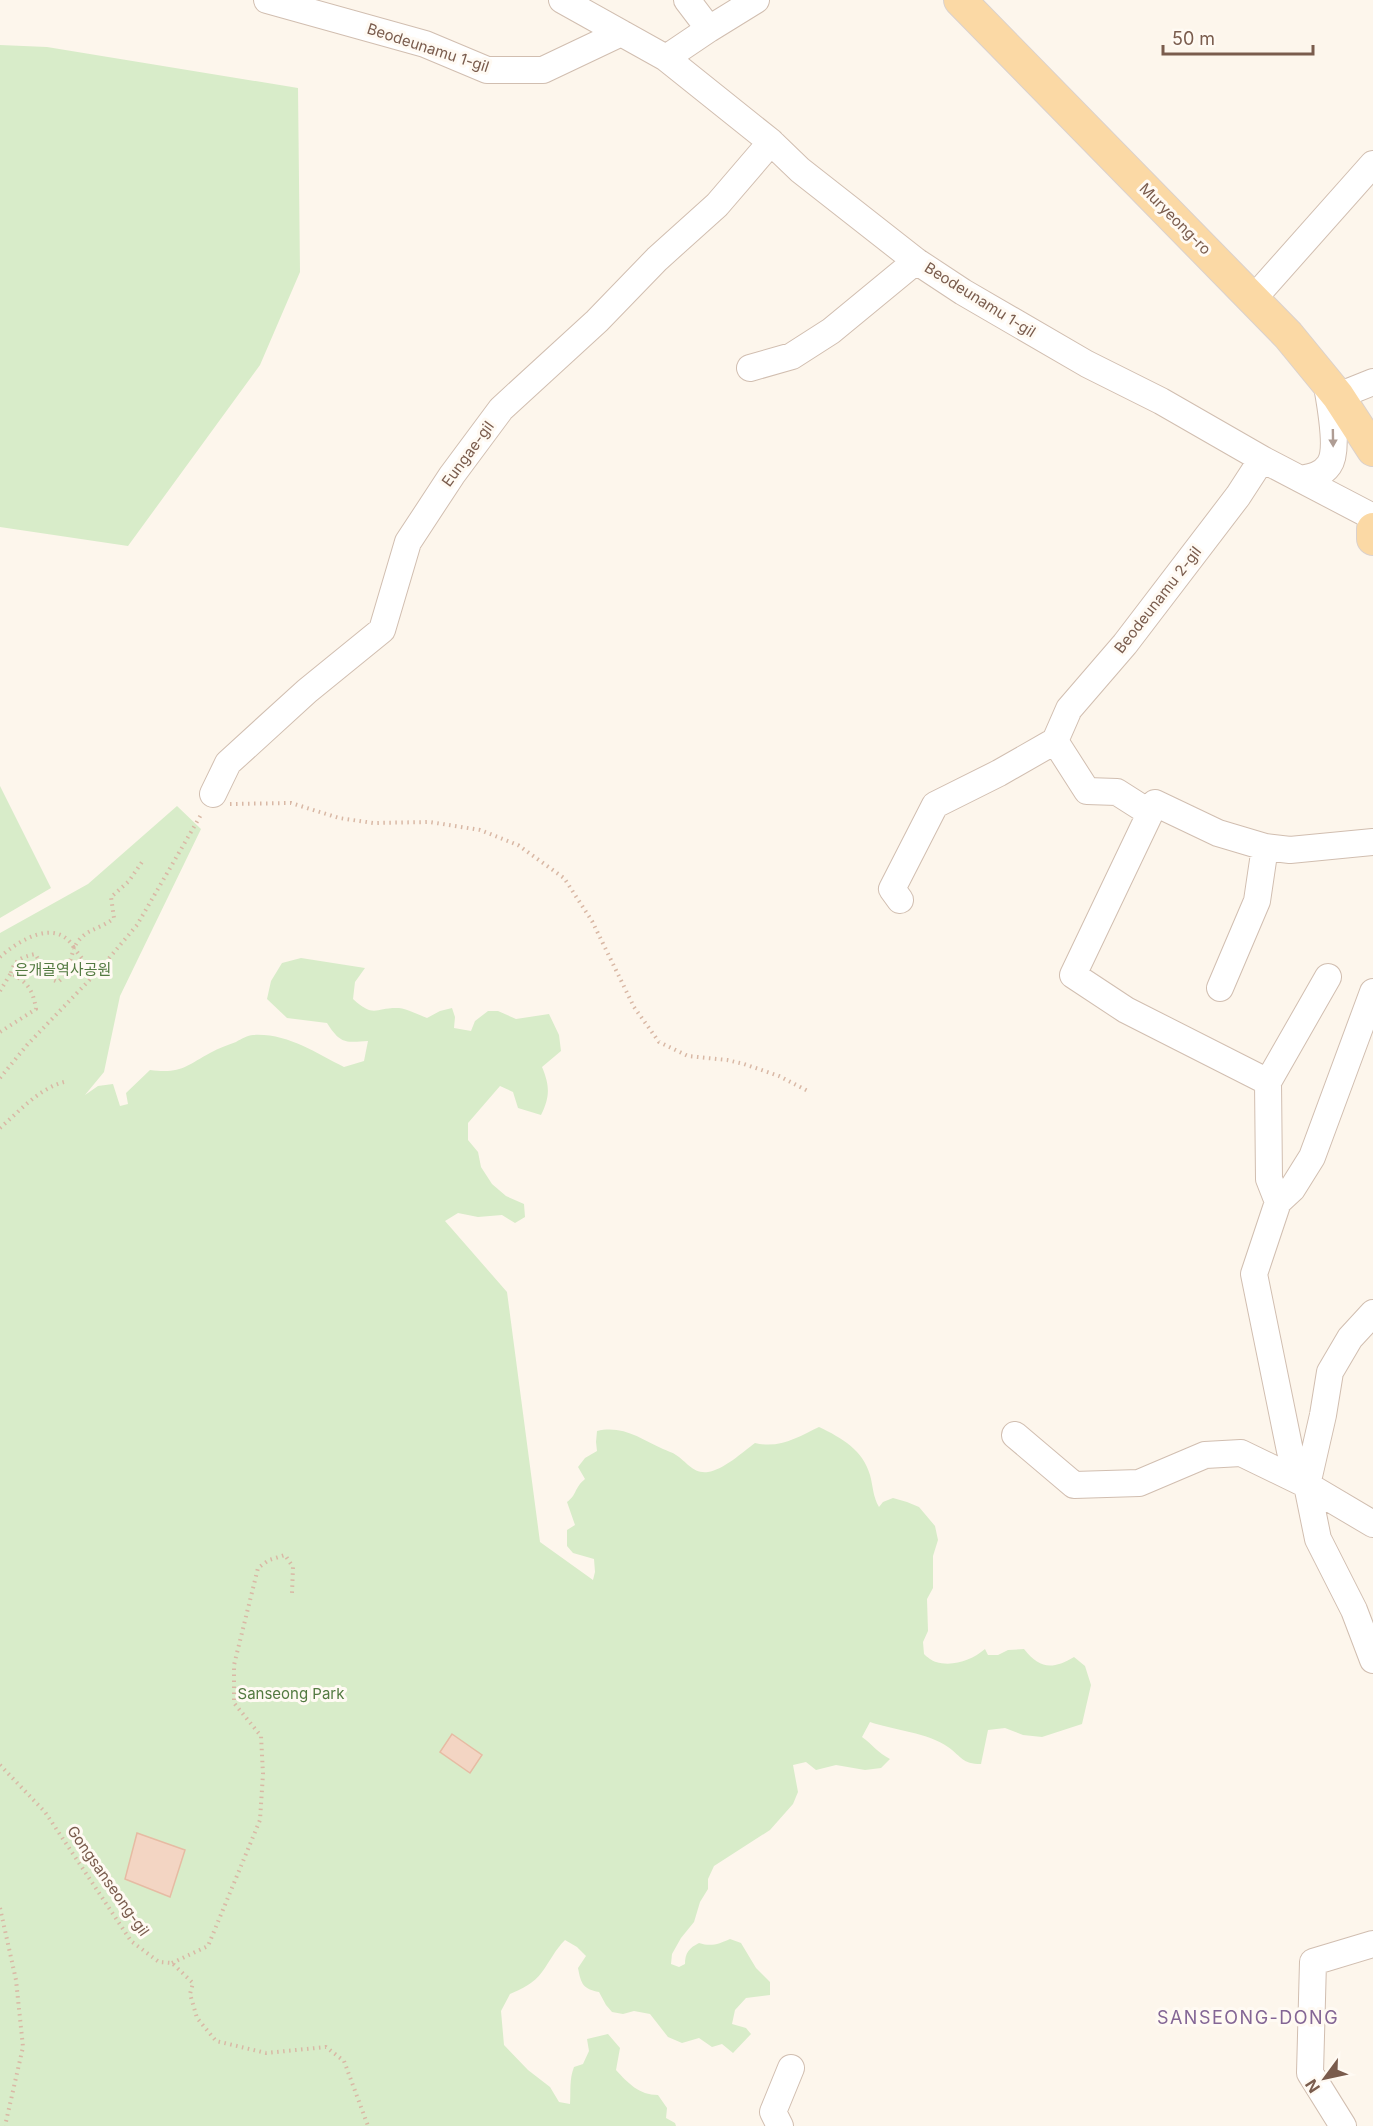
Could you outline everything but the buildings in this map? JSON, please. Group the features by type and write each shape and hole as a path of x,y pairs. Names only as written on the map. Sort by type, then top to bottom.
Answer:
{"main road":[{"name":"Muryeong-ro","path":"973,4 1288,335 1332,388 1373,450"},
{"path":"1373,529 1373,539"}],"street":[{"name":"Beodeunamu 1-gil","path":"267,0 425,44 487,70 543,70 621,33"},
{"name":"Beodeunamu 1-gil","path":"562,0 666,58 771,142 800,170 916,261 963,292 1067,352 1373,518"},
{"path":"687,0 709,29"},
{"path":"666,58 756,0"},
{"name":"Eungae-gil","path":"213,794 228,763 307,691 382,630 408,542 452,475 501,409 597,321 657,260 717,205 771,142"},
{"path":"1254,298 1373,164"},
{"path":"750,368 792,356 802,350 831,331 916,261"},
{"path":"1300,479 1317,476 1331,463 1335,440 1332,388 1373,382"},
{"name":"Beodeunamu 2-gil","path":"1055,741 1069,709 1125,644 1239,496 1262,459"},
{"path":"900,900 892,889 935,805 999,773 1055,741 1087,791 1117,792 1150,813"},
{"path":"1268,1082 1126,1010 1073,975 1155,803 1218,833 1265,847 1290,850 1373,842"},
{"path":"1220,988 1257,901 1265,847"},
{"path":"1278,1202 1269,1179 1268,1082 1328,978"},
{"path":"1373,992 1312,1157 1292,1189 1278,1202 1254,1274 1290,1451 1307,1485 1318,1539 1354,1610 1373,1660"},
{"path":"1307,1485 1330,1372 1350,1338 1373,1313"},
{"path":"1015,1435 1074,1485 1139,1483 1205,1455 1241,1453 1307,1485 1373,1524"},
{"path":"1343,2126 1310,2073 1313,1962 1373,1944"},
{"path":"780,2126 773,2112 791,2068"}],"path":[{"path":"0,1078 27,1045 99,970 136,925 213,794 222,804 291,803 339,818 373,822 430,822 480,830 518,845 564,878 592,921 634,1007 659,1042 688,1056 744,1064 779,1076 808,1091"},
{"path":"0,991 18,959 35,954 51,979 58,982 66,975 74,948 80,937 114,918 111,897 129,881 144,859"},
{"path":"0,957 10,948 42,932 55,932 70,942 84,961 99,970"},
{"path":"0,1032 36,1009 34,994 22,980 11,973"},
{"path":"0,1128 26,1104 51,1086 64,1082"},
{"path":"172,1964 208,1946 260,1820 263,1774 261,1736 234,1703 234,1665 258,1568 269,1560 285,1556 293,1567 292,1593"},
{"name":"Gongsanseong-gil","path":"0,1765 45,1812 131,1941 159,1962 172,1964 193,1983 190,1994 197,2018 216,2042 266,2053 326,2047 344,2061 368,2126"},
{"path":"0,1908 16,1980 23,2047 5,2126"}],"green space":[{"path":"0,45 47,47 298,88 300,272 260,365 128,546 0,527"},
{"path":"0,786 51,888 0,918"},
{"name":"Sanseong Park","path":"177,806 201,829 120,996 104,1072 85,1095 98,1086 113,1084 120,1106 128,1104 126,1093 150,1070 169,1071 183,1068 251,1035 266,1035 290,1041 344,1067 364,1061 368,1041 343,1040 327,1023 287,1018 267,999 271,981 282,963 301,958 365,968 355,982 353,999 366,1009 375,1011 399,1008 427,1018 452,1008 455,1017 454,1028 471,1031 475,1021 488,1011 498,1011 516,1019 549,1014 559,1035 561,1051 542,1067 548,1091 541,1115 518,1108 513,1092 500,1086 468,1123 468,1140 478,1152 481,1167 492,1184 506,1196 524,1204 525,1217 515,1223 502,1215 478,1217 458,1213 445,1221 507,1292 540,1542 593,1580 594,1559 573,1553 567,1546 567,1530 575,1525 567,1502 585,1479 578,1467 585,1458 597,1451 597,1431 624,1431 673,1453 698,1471 708,1472 733,1460 755,1443 781,1443 819,1427 843,1440 862,1458 867,1466 879,1507 883,1502 893,1498 907,1502 919,1507 935,1526 938,1540 933,1556 933,1588 927,1599 928,1631 923,1642 925,1655 934,1661 949,1664 968,1659 985,1649 988,1655 998,1655 1008,1650 1024,1649 1041,1664 1059,1664 1074,1657 1085,1666 1091,1685 1082,1724 1042,1737 1023,1735 1005,1728 988,1730 981,1764 966,1761 948,1747 931,1738 870,1722 862,1737 890,1759 881,1768 865,1770 836,1765 816,1770 806,1762 793,1765 798,1792 793,1804 770,1830 714,1866 708,1879 708,1889 700,1902 694,1922 672,1954 671,1964 679,1967 685,1964 690,1949 699,1943 715,1944 730,1939 741,1943 756,1968 770,1982 770,1995 746,1998 735,2010 732,2024 746,2028 751,2034 733,2053 722,2044 712,2047 699,2038 682,2043 668,2037 650,2014 634,2011 623,2014 612,2012 599,1992 589,1989 580,1978 578,1968 586,1956 565,1940 535,1979 510,1994 501,2011 504,2045 528,2070 550,2087 559,2102 570,2104 572,2072 574,2067 583,2064 589,2051 587,2039 608,2034 620,2048 616,2070 640,2091 658,2095 667,2108 666,2118 676,2126 0,2126 0,933 88,884"}],"district":[{"name":"SANSEONG-DONG","path":"1248,2018"}],"park label":[{"name":"은개골역사공원","path":"63,970"}]}
